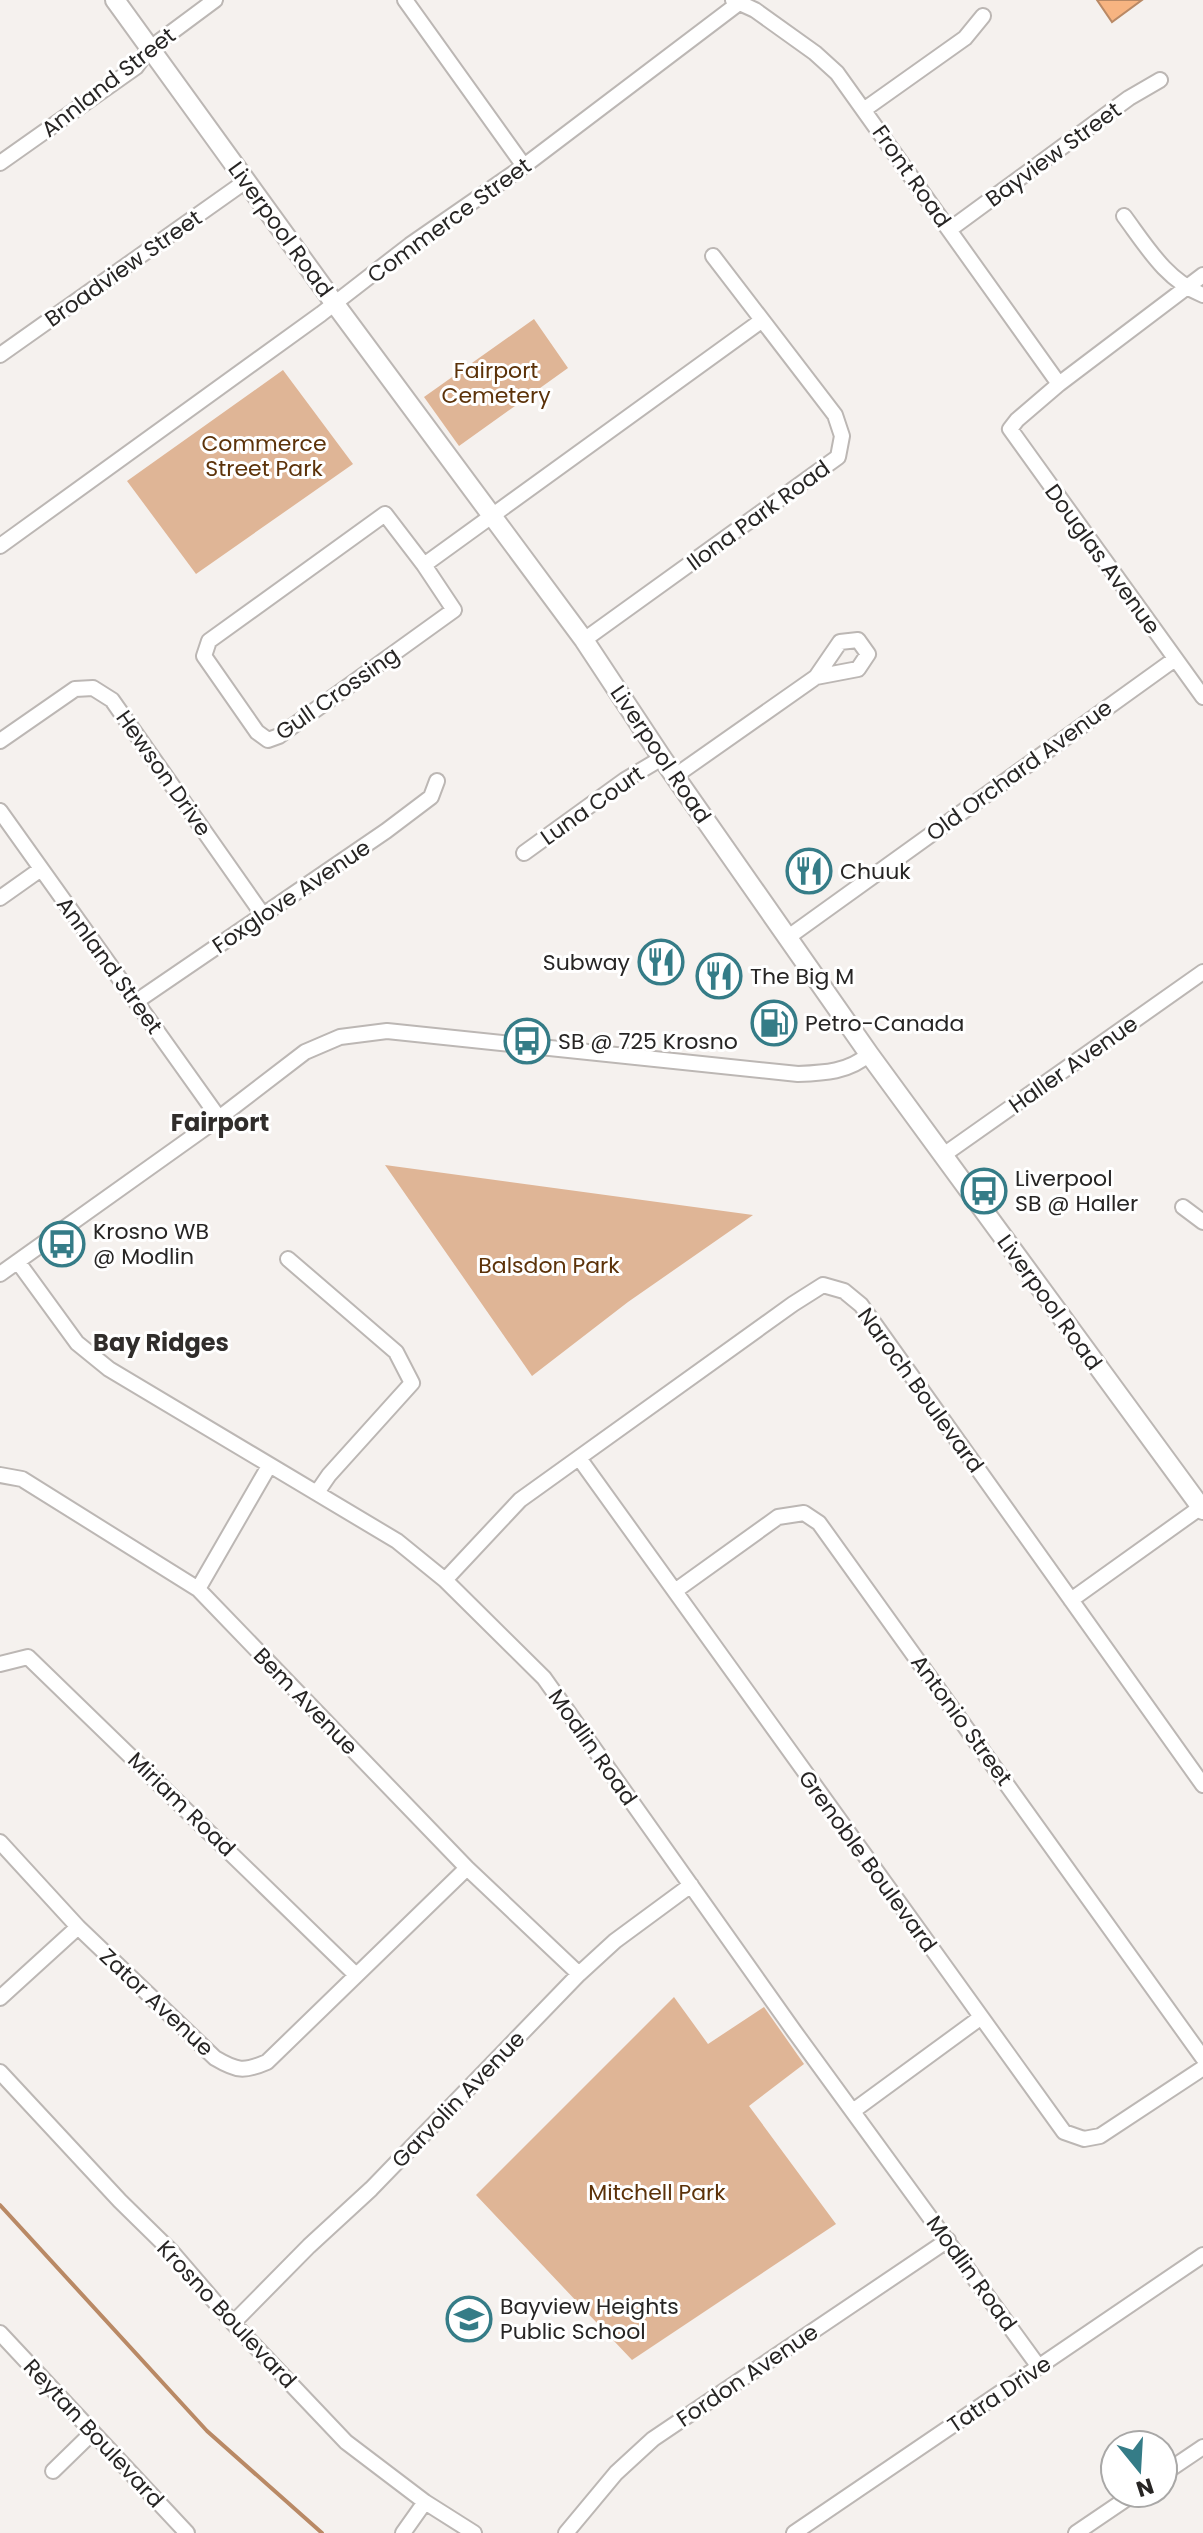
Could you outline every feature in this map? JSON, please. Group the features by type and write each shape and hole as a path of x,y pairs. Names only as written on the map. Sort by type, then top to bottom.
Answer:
{"street":[{"name":"Liverpool Road","path":"115,0 584,640 662,758 869,1054 1202,1509"},
{"name":"Annland Street","path":"0,163 136,67 149,49 215,0"},
{"path":"405,0 524,166"},
{"name":"Commerce Street","path":"0,546 335,304 410,245 524,166 736,2"},
{"name":"Front Road","path":"736,2 755,10 815,53 837,73 1059,384"},
{"path":"865,109 965,38 983,16"},
{"name":"Bayview Street","path":"949,230 1129,98 1160,80"},
{"name":"Broadview Street","path":"0,355 246,181"},
{"path":"1124,216 1166,273 1186,288 1203,295"},
{"name":"Ilona Park Road","path":"584,640 838,457 842,436 835,415 713,256"},
{"path":"1059,384 1203,275"},
{"path":"424,565 761,321"},
{"name":"Douglas Avenue","path":"1059,384 1010,429 1203,697"},
{"name":"Gull Crossing","path":"385,514 424,565 454,610 279,736 268,740 257,732 204,656 209,641 385,514"},
{"name":"Old Orchard Avenue","path":"787,938 1175,659"},
{"path":"675,776 816,677"},
{"name":"Hewson Drive","path":"0,741 75,689 93,688 112,700 263,915"},
{"name":"Luna Court","path":"524,853 625,780 662,758"},
{"name":"Foxglove Avenue","path":"137,1001 431,797 437,781"},
{"name":"Annland Street","path":"0,811 219,1118"},
{"path":"0,898 41,869"},
{"name":"Haller Avenue","path":"942,1156 1203,972"},
{"path":"0,1274 219,1118 305,1052 340,1037 387,1031 798,1074 827,1073 857,1065 869,1054"},
{"path":"1183,1207 1203,1222"},
{"path":"288,1259 396,1352 412,1383 318,1491"},
{"name":"Modlin Road","path":"18,1262 77,1343 150,1394 238,1444 269,1466 318,1491 397,1541 445,1580 544,1678 1039,2367"},
{"name":"Naroch Boulevard","path":"445,1580 520,1500 823,1285 844,1291 861,1305 1203,1785"},
{"name":"Grenoble Boulevard","path":"579,1458 1064,2132 1084,2139 1100,2136 1203,2068"},
{"path":"198,1589 269,1466"},
{"name":"Bem Avenue","path":"0,1475 22,1479 198,1589 467,1868 579,1974"},
{"path":"1071,1600 1202,1509"},
{"name":"Antonio Street","path":"675,1591 778,1517 804,1513 819,1523 1203,2058"},
{"name":"Miriam Road","path":"0,1664 28,1657 356,1975"},
{"name":"Zator Avenue","path":"0,1842 78,1927 215,2058 246,2071 267,2062 467,1868"},
{"name":"Garvolin Avenue","path":"233,2323 371,2189 579,1974 615,1941 691,1885"},
{"path":"0,1998 78,1927"},
{"path":"853,2111 980,2018"},
{"name":"Krosno Boulevard","path":"0,2072 172,2252 233,2323 346,2442 425,2502 474,2533"},
{"name":"Fordon Avenue","path":"566,2533 616,2473 653,2439 948,2240"},
{"name":"Tatra Drive","path":"794,2533 1203,2255"},
{"name":"Reytan Boulevard","path":"0,2333 187,2533"},
{"path":"53,2471 92,2433"},
{"path":"1179,2463 1203,2447"},
{"path":"403,2533 425,2502"},
{"path":"1076,2533 1111,2509"}],"green space":[{"name":"Fairport Cemetery","path":"534,319 568,368 459,446 424,397"},
{"name":"Commerce Street Park","path":"283,370 353,464 196,574 127,481"},
{"name":"Balsdon Park","path":"385,1165 753,1215 628,1302 532,1376"},
{"name":"Mitchell Park","path":"674,1997 708,2044 764,2007 804,2064 749,2106 836,2224 632,2360 476,2195"}],"shaded area":[{"path":"1097,0 1142,0 1112,22"}],"waterway":[{"path":"0,2205 207,2431 322,2533"}],"place":[{"name":"Chuuk","path":"809,871"},
{"name":"Subway","path":"661,962"},
{"name":"The Big M","path":"719,976"},
{"name":"Petro-Canada","path":"774,1023"},
{"name":"SB @ 725 Krosno","path":"527,1041"},
{"name":"Liverpool SB @ Haller","path":"984,1191"},
{"name":"Krosno WB @ Modlin","path":"62,1244"},
{"name":"Bayview Heights Public School","path":"469,2319"}],"district":[{"name":"Fairport","path":"220,1123"},
{"name":"Bay Ridges","path":"161,1343"}]}
